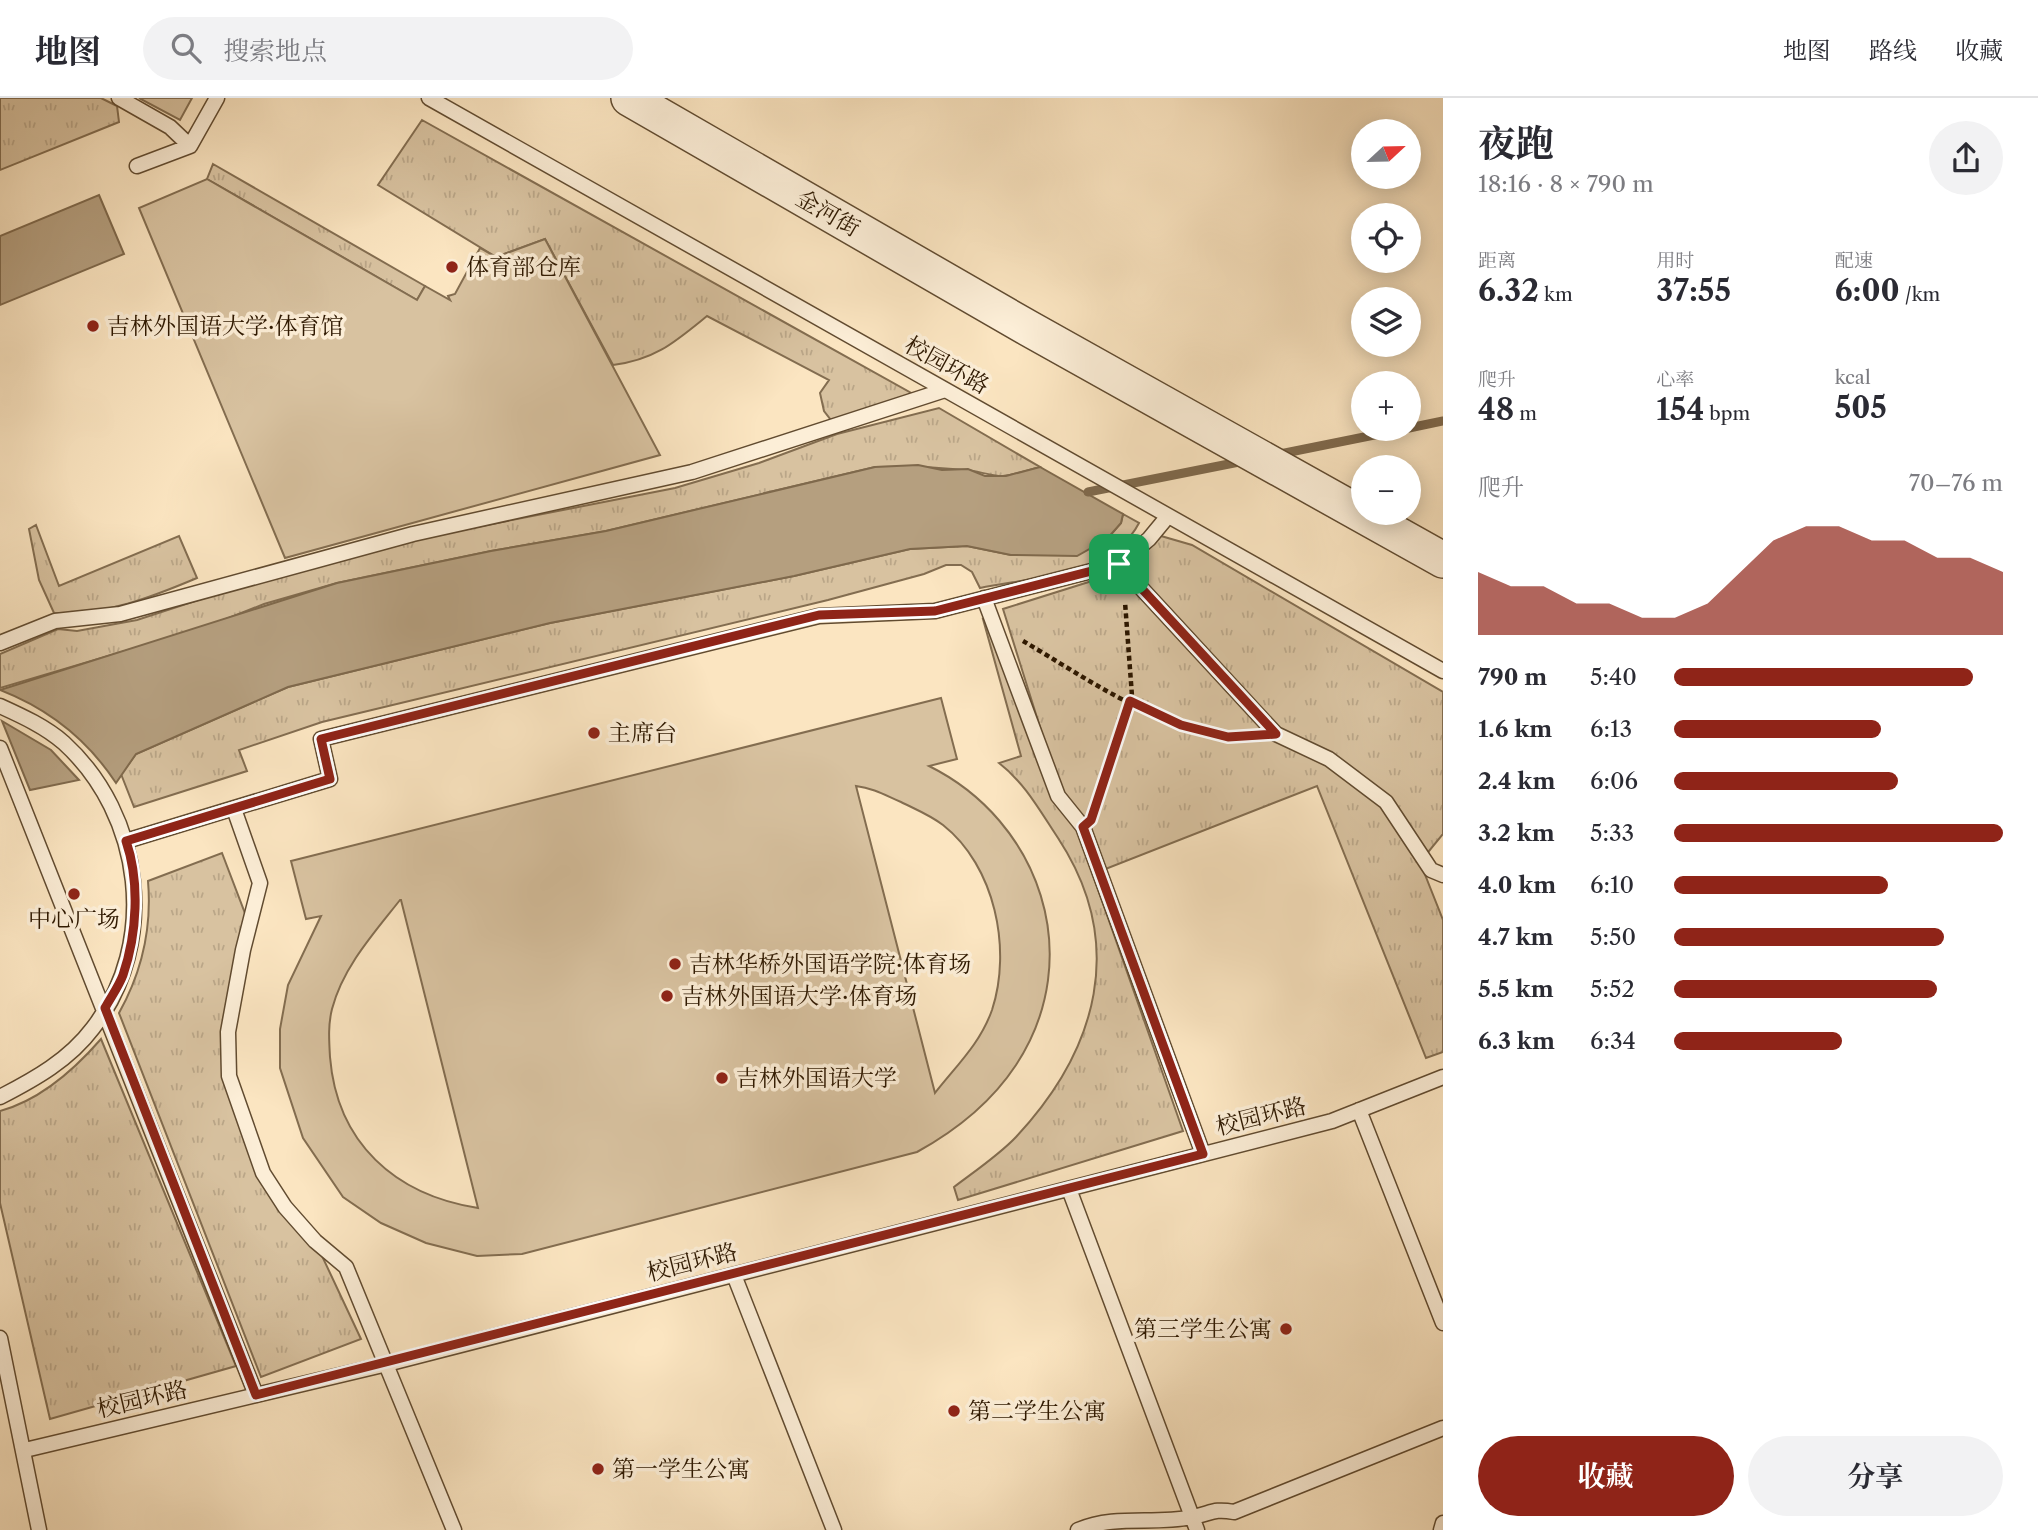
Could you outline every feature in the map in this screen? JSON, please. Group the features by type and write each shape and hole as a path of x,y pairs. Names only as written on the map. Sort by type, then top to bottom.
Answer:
{"street":[{"name":"金河街","path":"629,98 1028,328 1443,560"}],"lane":[{"path":"119,98 170,127 190,146"},
{"path":"137,166 190,146 217,98"},
{"name":"校园环路","path":"429,98 1443,671"},
{"path":"0,643 55,621 120,614 413,534 692,472 945,390"},
{"path":"126,841 330,779 321,739 819,615 935,611 1119,564 1149,539 1168,516"},
{"path":"1119,564 1276,734 1329,759 1386,802 1431,870 1443,875"},
{"path":"984,598 1058,796 1083,827 1203,1154"},
{"path":"0,706 32,721 64,743 109,797 131,854 136,915 123,975 93,1028 50,1071 0,1097"},
{"path":"0,748 256,1395"},
{"path":"233,808 261,883 243,950 228,1032 229,1076 263,1173 285,1208 315,1241 346,1267 454,1530"},
{"name":"校园环路","path":"25,1450 387,1364 1332,1121 1443,1077"},
{"path":"1359,1110 1443,1323"},
{"path":"1069,1189 1195,1524"},
{"path":"734,1275 834,1530"},
{"path":"0,1338 25,1450 39,1530"},
{"path":"1078,1530 1101,1521 1195,1524 1215,1508 1234,1512 1443,1427"},
{"path":"1441,1530 1443,1523"}],"path":[{"path":"1083,827 1091,820 1130,701 1128,622 1119,564"},
{"path":"994,624 1130,701 1181,725 1228,737 1276,734"}],"green space":[{"path":"0,98 101,98 117,106 119,122 0,170"},
{"path":"139,98 192,98 180,120"},
{"path":"422,120 913,394 831,420 824,411 820,393 829,380 707,316 674,342 653,354 613,365 545,239 496,257 378,185"},
{"path":"213,164 425,286 417,300 207,179"},
{"path":"207,179 417,300 425,286 450,300 448,296 455,294 480,248 496,257 545,239 660,455 285,558 139,208"},
{"path":"939,408 1040,467 1003,476 943,468 875,467 606,531 491,551 337,583 264,604 206,627 0,688 0,654 58,629 77,631 137,620 260,580 431,536 675,488 759,463 837,434"},
{"path":"1123,514 1139,523 1127,541 1091,564 1046,577 980,588 972,572 961,565 946,565 924,574 828,600 322,722 239,750 247,771 134,807 121,774 136,754 288,687 550,623 794,576 910,549 967,546 1011,555 1077,555 1107,539 1121,523"},
{"path":"36,525 59,586 179,536 197,578 127,604 91,611 54,613 39,580 29,529"},
{"path":"1161,536 1192,545 1443,692 1443,834 1420,862 1443,920 1443,1052 1426,1058 1317,786 1103,870 1060,791 1003,609 1114,574"},
{"path":"983,619 988,620 1075,824 1183,1131 958,1200 954,1187 1016,1137 1044,1103 1067,1068 1084,1031 1094,994 1097,956 1092,917 1079,877 1032,798 1017,779 999,763 1021,756"},
{"path":"941,698 957,759 929,766 968,790 999,821 1024,856 1041,896 1049,937 1048,980 1037,1023 1006,1079 972,1114 917,1152 522,1254 477,1256 426,1243 381,1223 343,1197 303,1138 280,1068 280,1029 288,985 321,916 306,919 291,861","holes":["856,786 884,794 943,825 961,842 975,863 987,885 995,910 1000,961 992,1010 974,1044 935,1093","401,900 478,1208 421,1191 376,1160 358,1139 344,1115 335,1088 329,1033 337,994 360,951"]},
{"path":"222,853 246,916 229,1076 263,1173 315,1241 361,1339 261,1377 119,1013 134,982 144,949 148,881"},
{"path":"101,1039 236,1366 50,1419 0,1203 0,1111 43,1092 80,1062"}],"shaded area":[{"path":"99,195 124,254 0,305 0,236"},
{"path":"918,465 942,470 968,469 985,476 1006,476 1040,467 1123,514 1121,523 1107,539 1077,556 1011,555 967,546 910,549 794,576 550,623 288,687 136,754 116,783 93,753 66,727 35,706 0,690 337,583 491,551 606,531 875,467"},
{"path":"2,721 51,750 79,780 30,790"}],"waterway":[{"path":"1421,426 1443,421"},
{"path":"1275,455 1351,440"},
{"path":"1088,492 1244,461"}],"place":[{"name":"体育部仓库","path":"452,267"},
{"name":"吉林外国语大学·体育馆","path":"93,326"},
{"name":"主席台","path":"594,733"},
{"name":"中心广场","path":"74,894"},
{"name":"吉林华桥外国语学院·体育场","path":"675,964"},
{"name":"吉林外国语大学·体育场","path":"667,996"},
{"name":"吉林外国语大学","path":"722,1078"},
{"name":"第三学生公寓","path":"1286,1329"},
{"name":"第二学生公寓","path":"954,1411"},
{"name":"第一学生公寓","path":"598,1469"}],"route":[{"path":"1119,564 1276,734 1228,737 1181,725 1130,701 1116,751 1091,820 1083,827 1203,1154 387,1364 256,1395 105,1008 123,975 136,915 131,854 126,841 330,779 321,739 819,615 935,611 1119,564"}]}
